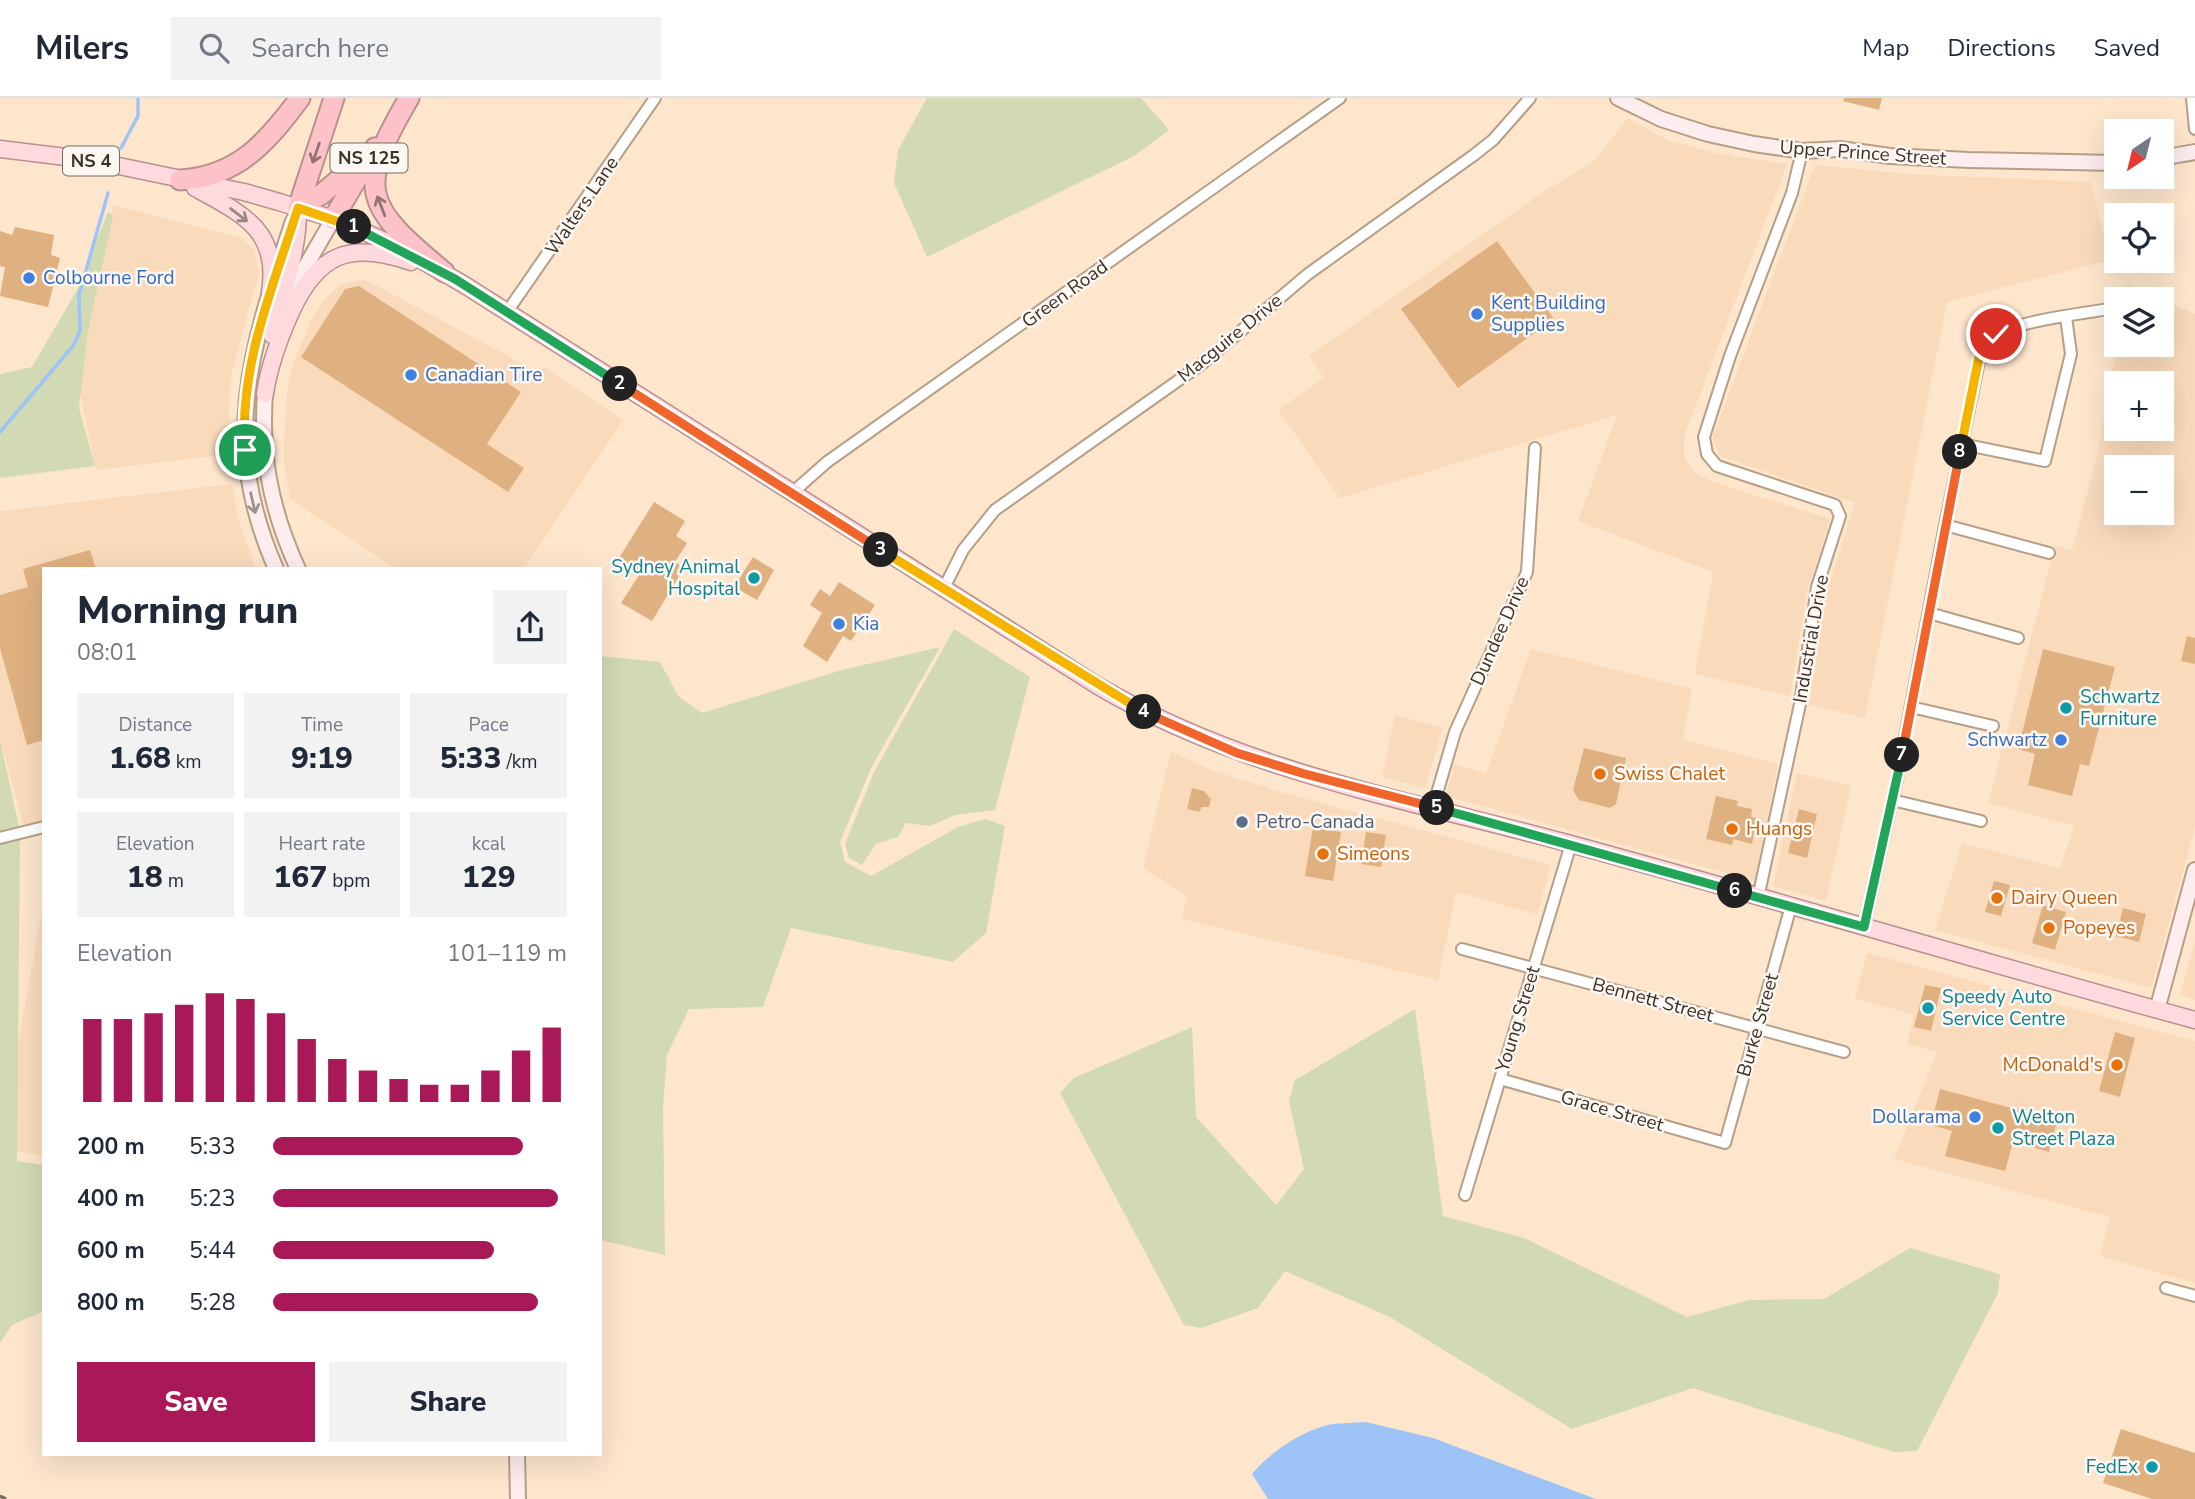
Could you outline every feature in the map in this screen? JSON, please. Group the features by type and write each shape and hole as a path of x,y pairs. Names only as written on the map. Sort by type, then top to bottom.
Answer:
{"highway":[{"path":"180,180 216,174 244,160 267,140 300,98"},
{"name":"NS 125","path":"298,208 334,98"},
{"path":"407,98 378,159 375,178 377,197 385,218 395,231 444,272"},
{"name":"NS 125","path":"333,219 407,98"},
{"path":"298,208 338,181 373,146 393,119"}],"main road":[{"name":"Upper Prince Street","path":"1618,98 1661,119 1708,134 1802,151 1840,149 1891,156 2104,163"},
{"name":"NS 4","path":"0,149 90,160 244,192 333,219 400,248 444,272 1098,687 1139,710 1237,753 2195,1020"},
{"path":"2174,156 2195,152"},
{"path":"180,180 227,206 261,234 272,255 270,292"},
{"path":"275,567 251,497 244,434 248,374 270,292 298,208"},
{"path":"297,567 278,522 267,481 263,446 270,343 296,240 298,208"},
{"path":"265,394 271,350 284,312 299,278 333,219"},
{"path":"265,394 273,357 287,321 305,285 321,265 344,254 372,252 402,258 444,272"},
{"path":"2157,1010 2195,870"},
{"path":"517,1456 518,1499"}],"street":[{"name":"Walters Lane","path":"507,312 655,98"},
{"name":"Green Road","path":"792,493 827,462 1340,98"},
{"name":"Macguire Drive","path":"944,588 963,550 995,510 1203,363 1312,270 1474,155 1493,140 1531,98"},
{"path":"2192,98 2195,129"},
{"name":"Industrial Drive","path":"1758,898 1800,704 1817,587 1840,516 1835,505 1717,466 1709,458 1703,443 1730,356 1793,193 1802,151"},
{"path":"1864,927 1911,707 1980,352 1986,341 1996,334 2104,310"},
{"path":"1962,444 2045,461 2071,354 2066,317"},
{"name":"Dundee Drive","path":"1433,807 1455,732 1527,572 1535,448"},
{"path":"1945,525 2049,553"},
{"path":"1929,613 2018,638"},
{"path":"1911,707 1993,726"},
{"path":"1892,800 1981,821"},
{"path":"0,838 42,828"},
{"name":"Young Street","path":"1465,1195 1571,844"},
{"name":"Burke Street","path":"1725,1143 1791,906"},
{"name":"Bennett Street","path":"1462,948 1844,1052"},
{"name":"Grace Street","path":"1500,1079 1725,1143"},
{"path":"2166,1288 2195,1296"}],"shaded area":[{"path":"1628,118 1667,140 1716,153 1787,164 1684,437 1684,456 1692,470 1710,481 1830,519 1807,592 1790,696 1695,674 1713,572 1578,521 1617,415 1340,498 1278,410 1324,378 1309,356 1546,190 1593,162"},
{"path":"1815,165 1909,174 2091,182 2104,235 2104,262 1947,302 1865,718 1809,705 1826,594 1855,503 1720,456 1712,438"},
{"path":"113,205 242,238 254,250 259,274 233,367 229,395 229,454 96,470 79,389 85,332"},
{"path":"364,279 540,373 544,367 623,420 525,567 394,567 290,499 283,458 287,391 292,367 311,320 323,301 341,284"},
{"path":"2174,305 2195,314 2195,827 2151,988 1935,930 1962,843 2060,868 2075,826 1988,803 2055,546 2072,550 2097,456 2104,417 2104,441 2174,441 2174,371 2112,371 2115,357 2174,357"},
{"path":"232,484 238,517 255,567 42,567 42,824 24,828 0,739 0,511"},
{"path":"1531,649 1692,689 1683,740 1778,764 1755,881 1446,796 1455,764 1486,774"},
{"path":"1395,715 1443,728 1425,788 1382,777"},
{"path":"1171,752 1214,771 1281,792 1551,865 1537,914 1456,892 1438,980 1182,919 1187,896 1143,868"},
{"path":"1797,773 1851,786 1826,901 1773,886"},
{"path":"42,909 42,1156 0,1146"},
{"path":"2195,941 2195,1000 2180,995"},
{"path":"1867,953 2195,1041 2195,1283 2100,1256 2110,1217 1894,1159 1937,1052 1907,1044 1914,1015 1855,998"}],"green space":[{"path":"927,98 1141,98 1169,130 1134,156 927,257 894,183 898,150"},
{"path":"108,212 113,216 88,331 79,408 95,466 0,478 0,374 32,367 77,290"},
{"path":"954,629 1030,677 995,810 955,815 930,826 906,823 898,837 876,844 862,865 849,858 845,844 874,772"},
{"path":"940,647 872,766 840,842 845,862 871,876 958,827 985,819 1005,826 986,933 953,962 791,928 763,1007 689,1009 667,1055 663,1107 665,1255 602,1240 602,656 660,662 679,697 702,713 842,670"},
{"path":"0,740 20,832 17,1161 42,1165 42,1312 12,1325 0,1343"},
{"path":"1415,1009 1443,1216 1524,1238 1687,1317 1749,1300 1824,1299 1910,1248 2000,1274 1998,1293 1917,1451 1894,1452 1693,1388 1572,1429 1390,1317 1285,1271 1258,1308 1201,1328 1184,1325 1060,1093 1074,1078 1192,1027 1196,1117 1276,1205 1304,1169 1289,1101 1295,1080"}],"water":[{"path":"1366,1422 1433,1438 1596,1499 1268,1499 1252,1474 1278,1450 1310,1431 1332,1424"}],"building":[{"path":"1844,98 1882,98 1879,110 1843,101"},
{"name":"Colbourne Ford","path":"15,227 54,235 51,255 60,258 48,307 0,296 5,267 0,266 0,231 12,235"},
{"name":"Kent Building Supplies","path":"1497,241 1554,319 1458,388 1401,309"},
{"name":"Canadian Tire","path":"359,286 521,392 487,444 524,468 508,492 301,357 345,289"},
{"path":"654,502 685,521 676,536 687,543 675,562 684,568 652,621 621,603 641,572 619,558"},
{"path":"90,550 95,567 42,567 42,741 27,745 0,648 0,595 28,587 23,569"},
{"name":"Sydney Animal Hospital","path":"753,557 774,570 757,600 734,587"},
{"name":"Kia","path":"839,582 875,605 851,641 843,636 827,662 803,646 822,613 810,605 820,589 830,596"},
{"path":"2187,636 2195,638 2195,664 2181,661"},
{"name":"Schwartz Furniture","path":"2043,649 2115,667 2089,766 2080,764 2072,796 2028,785 2035,754 2018,749"},
{"name":"Swiss Chalet","path":"1584,748 1626,758 1616,804 1610,808 1579,800 1573,790"},
{"path":"1192,788 1204,791 1211,799 1209,807 1202,807 1199,812 1187,809"},
{"name":"Huangs","path":"1716,796 1738,801 1737,806 1752,809 1751,817 1757,818 1752,844 1733,839 1732,845 1706,839"},
{"path":"1799,809 1817,814 1807,858 1788,853"},
{"name":"Simeons","path":"1313,827 1341,832 1333,881 1305,876"},
{"path":"1366,832 1386,835 1381,867 1361,864"},
{"name":"Dairy Queen","path":"1994,881 2010,885 2001,916 1985,912"},
{"name":"Popeyes","path":"2043,905 2066,912 2055,950 2032,943"},
{"path":"2123,908 2146,914 2139,942 2116,936"},
{"name":"Speedy Auto Service Centre","path":"1925,985 1941,988 1931,1031 1914,1027"},
{"name":"McDonald's","path":"2115,1032 2135,1038 2120,1097 2099,1091"},
{"name":"Welton Street Plaza","path":"1940,1089 2057,1120 2049,1152 2013,1142 2005,1171 1945,1156 1952,1131 1931,1125"},
{"name":"FedEx","path":"2121,1429 2195,1453 2195,1499 2152,1499 2103,1483"}],"waterway":[{"path":"121,148 138,116 138,98"},
{"path":"0,432 73,346 80,331 79,295 108,193"}],"railway":[{"path":"0,1496 6,1499"}],"place":[{"name":"Colbourne Ford","path":"29,278"},
{"name":"Kent Building Supplies","path":"1477,314"},
{"name":"Canadian Tire","path":"411,375"},
{"name":"Sydney Animal Hospital","path":"754,578"},
{"name":"Kia","path":"839,624"},
{"name":"Schwartz Furniture","path":"2066,708"},
{"name":"Schwartz","path":"2061,740"},
{"name":"Swiss Chalet","path":"1600,774"},
{"name":"Petro-Canada","path":"1242,822"},
{"name":"Huangs","path":"1732,829"},
{"name":"Simeons","path":"1323,854"},
{"name":"Dairy Queen","path":"1997,898"},
{"name":"Popeyes","path":"2049,928"},
{"name":"Speedy Auto Service Centre","path":"1928,1008"},
{"name":"McDonald's","path":"2117,1065"},
{"name":"Dollarama","path":"1975,1117"},
{"name":"Welton Street Plaza","path":"1998,1128"},
{"name":"FedEx","path":"2152,1467"}],"route":[{"path":"245,450 244,414 248,374 268,298 298,208 343,222 400,248 455,279 866,541 1142,712 1237,753 1305,774 1571,844 1864,927 1898,774 1980,352 1986,341 1996,334"}]}
